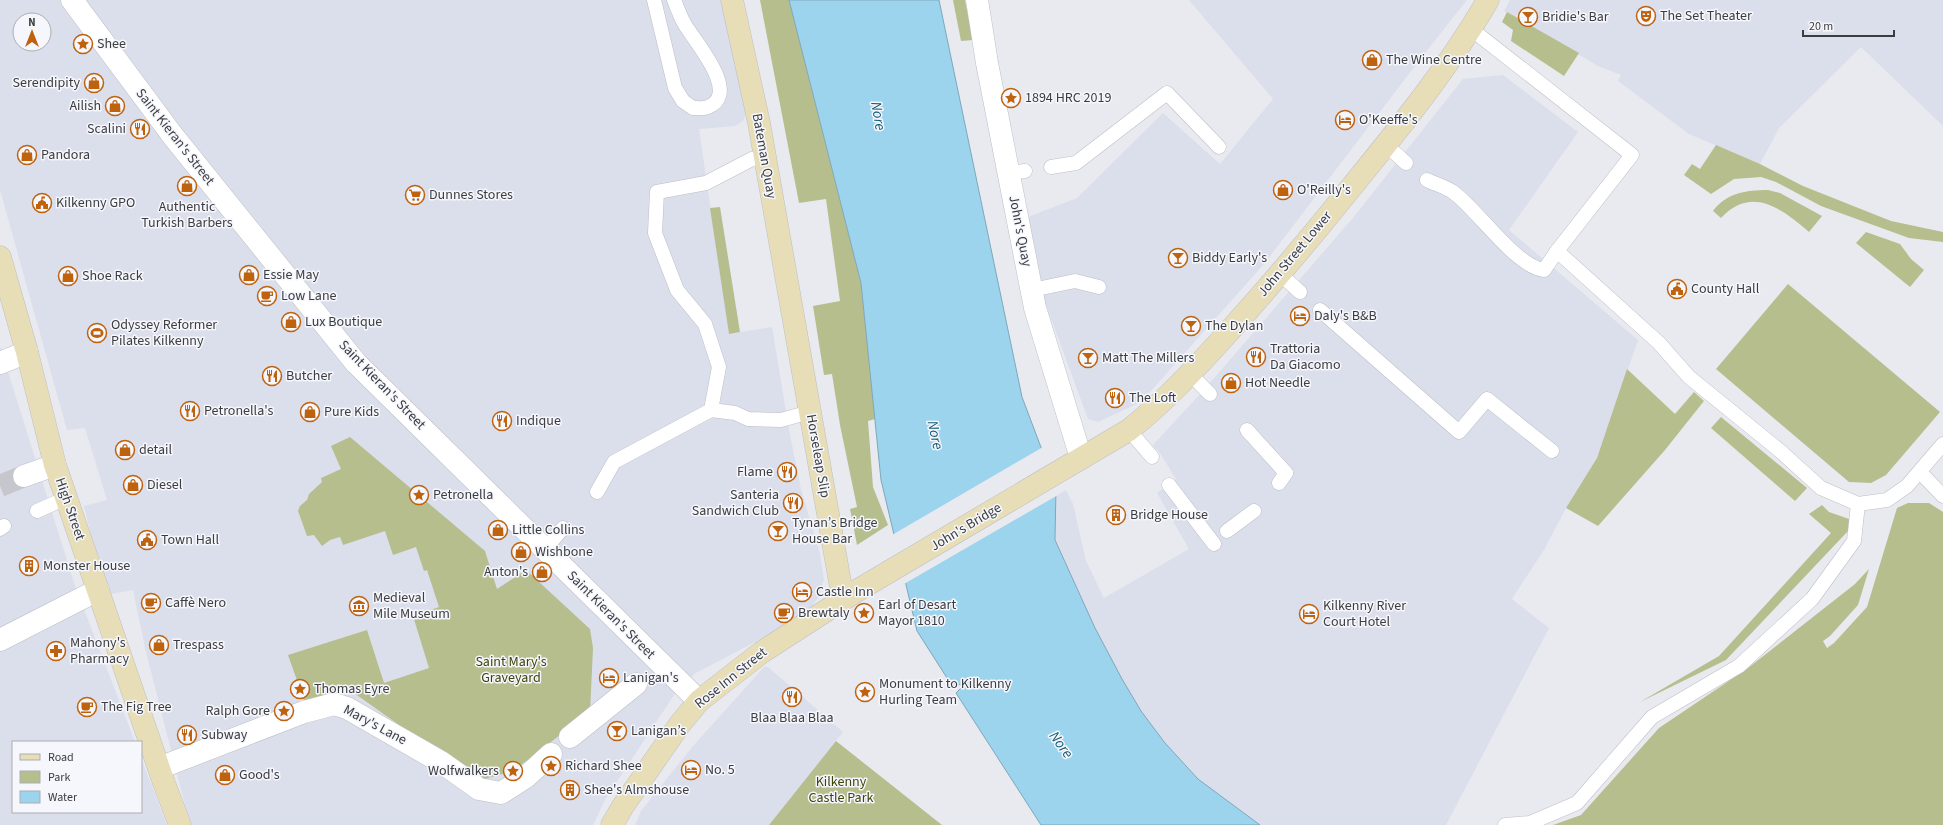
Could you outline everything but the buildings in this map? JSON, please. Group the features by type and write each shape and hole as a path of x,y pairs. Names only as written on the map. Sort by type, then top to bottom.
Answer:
{"main road":[{"name":"Bateman Quay","path":"732,0 764,157 792,313"},
{"name":"John Street Lower","path":"1063,469 1129,430 1150,413 1190,374 1280,274 1385,144 1430,87 1471,29 1488,0"},
{"name":"High Street","path":"0,257 27,352 55,465 180,825"},
{"name":"Horseleap Slip","path":"792,313 843,599"},
{"name":"John's Bridge","path":"868,584 1063,469"},
{"name":"Rose Inn Street","path":"612,825 623,806 675,730 699,701 762,652 868,584"}],"street":[{"name":"Saint Kieran's Street","path":"72,0 173,136 356,362 699,701"},
{"name":"John's Quay","path":"977,0 1017,172 1035,308 1081,458"},
{"path":"0,363 27,352"},
{"path":"24,476 55,465"},
{"path":"0,640 98,590"},
{"path":"570,737 636,684"},
{"name":"Mary's Lane","path":"159,768 304,712 334,704 348,708 434,758 479,788 501,793 526,777 551,754"}],"lane":[{"path":"654,0 675,88 683,101 693,108 709,107 718,98 721,85 716,71 683,22 674,0"},
{"path":"1427,180 1453,192 1513,251 1535,269 1544,270 1632,155 1471,29"},
{"path":"1051,167 1076,163 1167,93 1219,148"},
{"path":"1385,144 1406,163"},
{"path":"711,410 719,367 705,324 677,290 655,233 657,192 706,184 752,159 764,157"},
{"path":"1558,251 1659,343 1690,377 1779,450 1821,488 1858,504 1887,500 1907,486 1943,444"},
{"path":"1280,274 1300,292"},
{"path":"1032,290 1075,281 1099,287"},
{"path":"1320,310 1459,432 1487,399 1552,451"},
{"path":"1190,374 1210,394"},
{"path":"597,492 614,462 711,410 735,413 748,419 781,420 810,412"},
{"path":"1129,430 1152,457"},
{"path":"1247,430 1282,478"},
{"path":"1920,472 1943,496"},
{"path":"1169,485 1214,544"},
{"path":"37,511 66,498"},
{"path":"1505,825 1530,823 1577,803 1652,717 1745,661 1812,599 1854,540 1858,504"},
{"path":"1227,531 1254,511"},
{"path":"545,549 563,528"}],"shaded area":[{"path":"0,0 721,0 747,108 744,120 735,126 699,129 729,334 772,327 789,430 801,489 820,554 824,580 819,596 810,609 797,620 694,674 674,695 606,798 593,825 190,825 145,648 133,590 105,595 84,506 107,500 85,428 67,430 0,190"},
{"path":"1189,0 1467,0 1264,264 1141,402 1098,422 1088,419 1046,305 1028,217 1077,198 1163,113 1220,164 1273,99"},
{"path":"1510,0 1943,0 1943,126 1861,47 1779,128 1760,164 1689,134 1618,81 1621,75 1598,66 1504,11"},
{"path":"1503,75 1578,132 1509,230 1638,340 1597,458 1566,508 1545,548 1512,599 1549,628 1446,825 1260,825 1198,779 1165,743 1141,711 1095,628 1055,540 1056,496 1066,490 1073,504 1086,561 1104,598 1189,549 1157,493 1176,479 1160,453 1153,445 1202,392 1352,219 1463,79"},
{"path":"0,346 75,586 135,741 12,741 12,813 142,813 142,761 167,825 0,825"},
{"path":"764,667 768,667 843,732 769,825 635,825 641,811 693,746"}],"green space":[{"path":"760,0 789,0 861,283 875,419 868,421 873,487 888,525 857,545 850,509 857,507 840,425 832,374 824,375 813,306 840,301 826,199 799,203"},
{"path":"953,0 965,0 973,40 961,41"},
{"path":"1507,12 1579,53 1564,76 1511,41 1513,30 1502,22"},
{"path":"1716,145 1760,164 1803,186 1891,221 1943,232 1943,242 1909,238 1821,206 1776,182 1761,177 1734,179 1711,194 1684,175 1692,164 1700,169"},
{"path":"1768,190 1780,193 1822,216 1809,232 1788,215 1766,204 1755,202 1744,203 1733,208 1721,218 1713,211 1730,196 1744,192"},
{"path":"720,207 740,332 729,334 710,208"},
{"path":"1866,232 1900,244 1911,259 1924,270 1910,287 1856,243"},
{"path":"1788,284 1940,412 1886,475 1871,483 1849,482 1716,369"},
{"path":"1627,369 1675,414 1694,392 1704,401 1665,450 1598,526 1566,508 1597,458"},
{"path":"1721,417 1807,488 1795,501 1711,428"},
{"name":"Saint Mary's Graveyard","path":"350,437 485,551 497,589 526,570 590,629 593,648 590,712 513,771 478,781 347,688 305,703 288,655 367,630 384,683 429,668 413,616 439,607 427,570 424,571 416,547 393,555 385,531 343,545 340,537 330,540 322,546 314,535 307,536 298,511 300,506 307,500 309,494 322,482 321,478 341,469 331,446"},
{"path":"1908,503 1929,503 1943,512 1943,825 1553,825 1581,815 1659,728 1748,668 1855,584 1869,569 1858,605 1830,636 1823,641 1827,648 1834,643 1867,607 1897,508"},
{"path":"1822,505 1829,512 1849,519 1849,530 1726,660 1640,702 1719,656 1831,533 1809,514"},
{"name":"Kilkenny Castle Park","path":"836,741 942,825 769,825"}],"water":[{"name":"Nore","path":"789,0 939,0 1022,397 1056,487 1055,540 1095,628 1141,711 1165,743 1198,779 1260,825 1041,825 956,693 962,687 960,684 954,689 917,631 881,480 861,283"}],"pier":[{"path":"1043,447 1058,487 1058,495 904,584 892,535"}],"tunnel":[{"path":"0,486 24,476"}],"place":[{"name":"The Set Theater","path":"1646,16"},
{"name":"Bridie's Bar","path":"1528,17"},
{"name":"Shee","path":"83,44"},
{"name":"The Wine Centre","path":"1372,60"},
{"name":"Serendipity","path":"94,83"},
{"name":"1894 HRC 2019","path":"1011,98"},
{"name":"Ailish","path":"115,106"},
{"name":"O'Keeffe's","path":"1345,120"},
{"name":"Scalini","path":"140,129"},
{"name":"Pandora","path":"27,155"},
{"name":"Authentic Turkish Barbers","path":"187,186"},
{"name":"O'Reilly's","path":"1283,190"},
{"name":"Dunnes Stores","path":"415,195"},
{"name":"Kilkenny GPO","path":"42,203"},
{"name":"Biddy Early's","path":"1178,258"},
{"name":"Essie May","path":"249,275"},
{"name":"Shoe Rack","path":"68,276"},
{"name":"County Hall","path":"1677,289"},
{"name":"Low Lane","path":"267,296"},
{"name":"Daly's B&B","path":"1300,316"},
{"name":"Lux Boutique","path":"291,322"},
{"name":"The Dylan","path":"1191,326"},
{"name":"Odyssey Reformer Pilates Kilkenny","path":"97,333"},
{"name":"Trattoria Da Giacomo","path":"1256,357"},
{"name":"Matt The Millers","path":"1088,358"},
{"name":"Butcher","path":"272,376"},
{"name":"Hot Needle","path":"1231,383"},
{"name":"The Loft","path":"1115,398"},
{"name":"Petronella's","path":"190,411"},
{"name":"Pure Kids","path":"310,412"},
{"name":"Indique","path":"502,421"},
{"name":"detail","path":"125,450"},
{"name":"Flame","path":"787,472"},
{"name":"Diesel","path":"133,485"},
{"name":"Petronella","path":"419,495"},
{"name":"Santeria Sandwich Club","path":"793,503"},
{"name":"Bridge House","path":"1116,515"},
{"name":"Little Collins","path":"498,530"},
{"name":"Tynan’s Bridge House Bar","path":"778,531"},
{"name":"Town Hall","path":"147,540"},
{"name":"Wishbone","path":"521,552"},
{"name":"Monster House","path":"29,566"},
{"name":"Anton's","path":"542,572"},
{"name":"Castle Inn","path":"802,592"},
{"name":"Caffè Nero","path":"151,603"},
{"name":"Medieval Mile Museum","path":"359,606"},
{"name":"Brewtaly","path":"784,613"},
{"name":"Earl of Desart Mayor 1810","path":"864,613"},
{"name":"Kilkenny River Court Hotel","path":"1309,614"},
{"name":"Trespass","path":"159,645"},
{"name":"Mahony's Pharmacy","path":"56,651"},
{"name":"Lanigan's","path":"609,678"},
{"name":"Thomas Eyre","path":"300,689"},
{"name":"Monument to Kilkenny Hurling Team","path":"865,692"},
{"name":"Blaa Blaa Blaa","path":"792,697"},
{"name":"The Fig Tree","path":"87,707"},
{"name":"Ralph Gore","path":"284,711"},
{"name":"Lanigan’s","path":"617,731"},
{"name":"Subway","path":"187,735"},
{"name":"Richard Shee","path":"551,766"},
{"name":"No. 5","path":"691,770"},
{"name":"Wolfwalkers","path":"513,771"},
{"name":"Good's","path":"225,775"},
{"name":"Shee's Almshouse","path":"570,790"}]}
